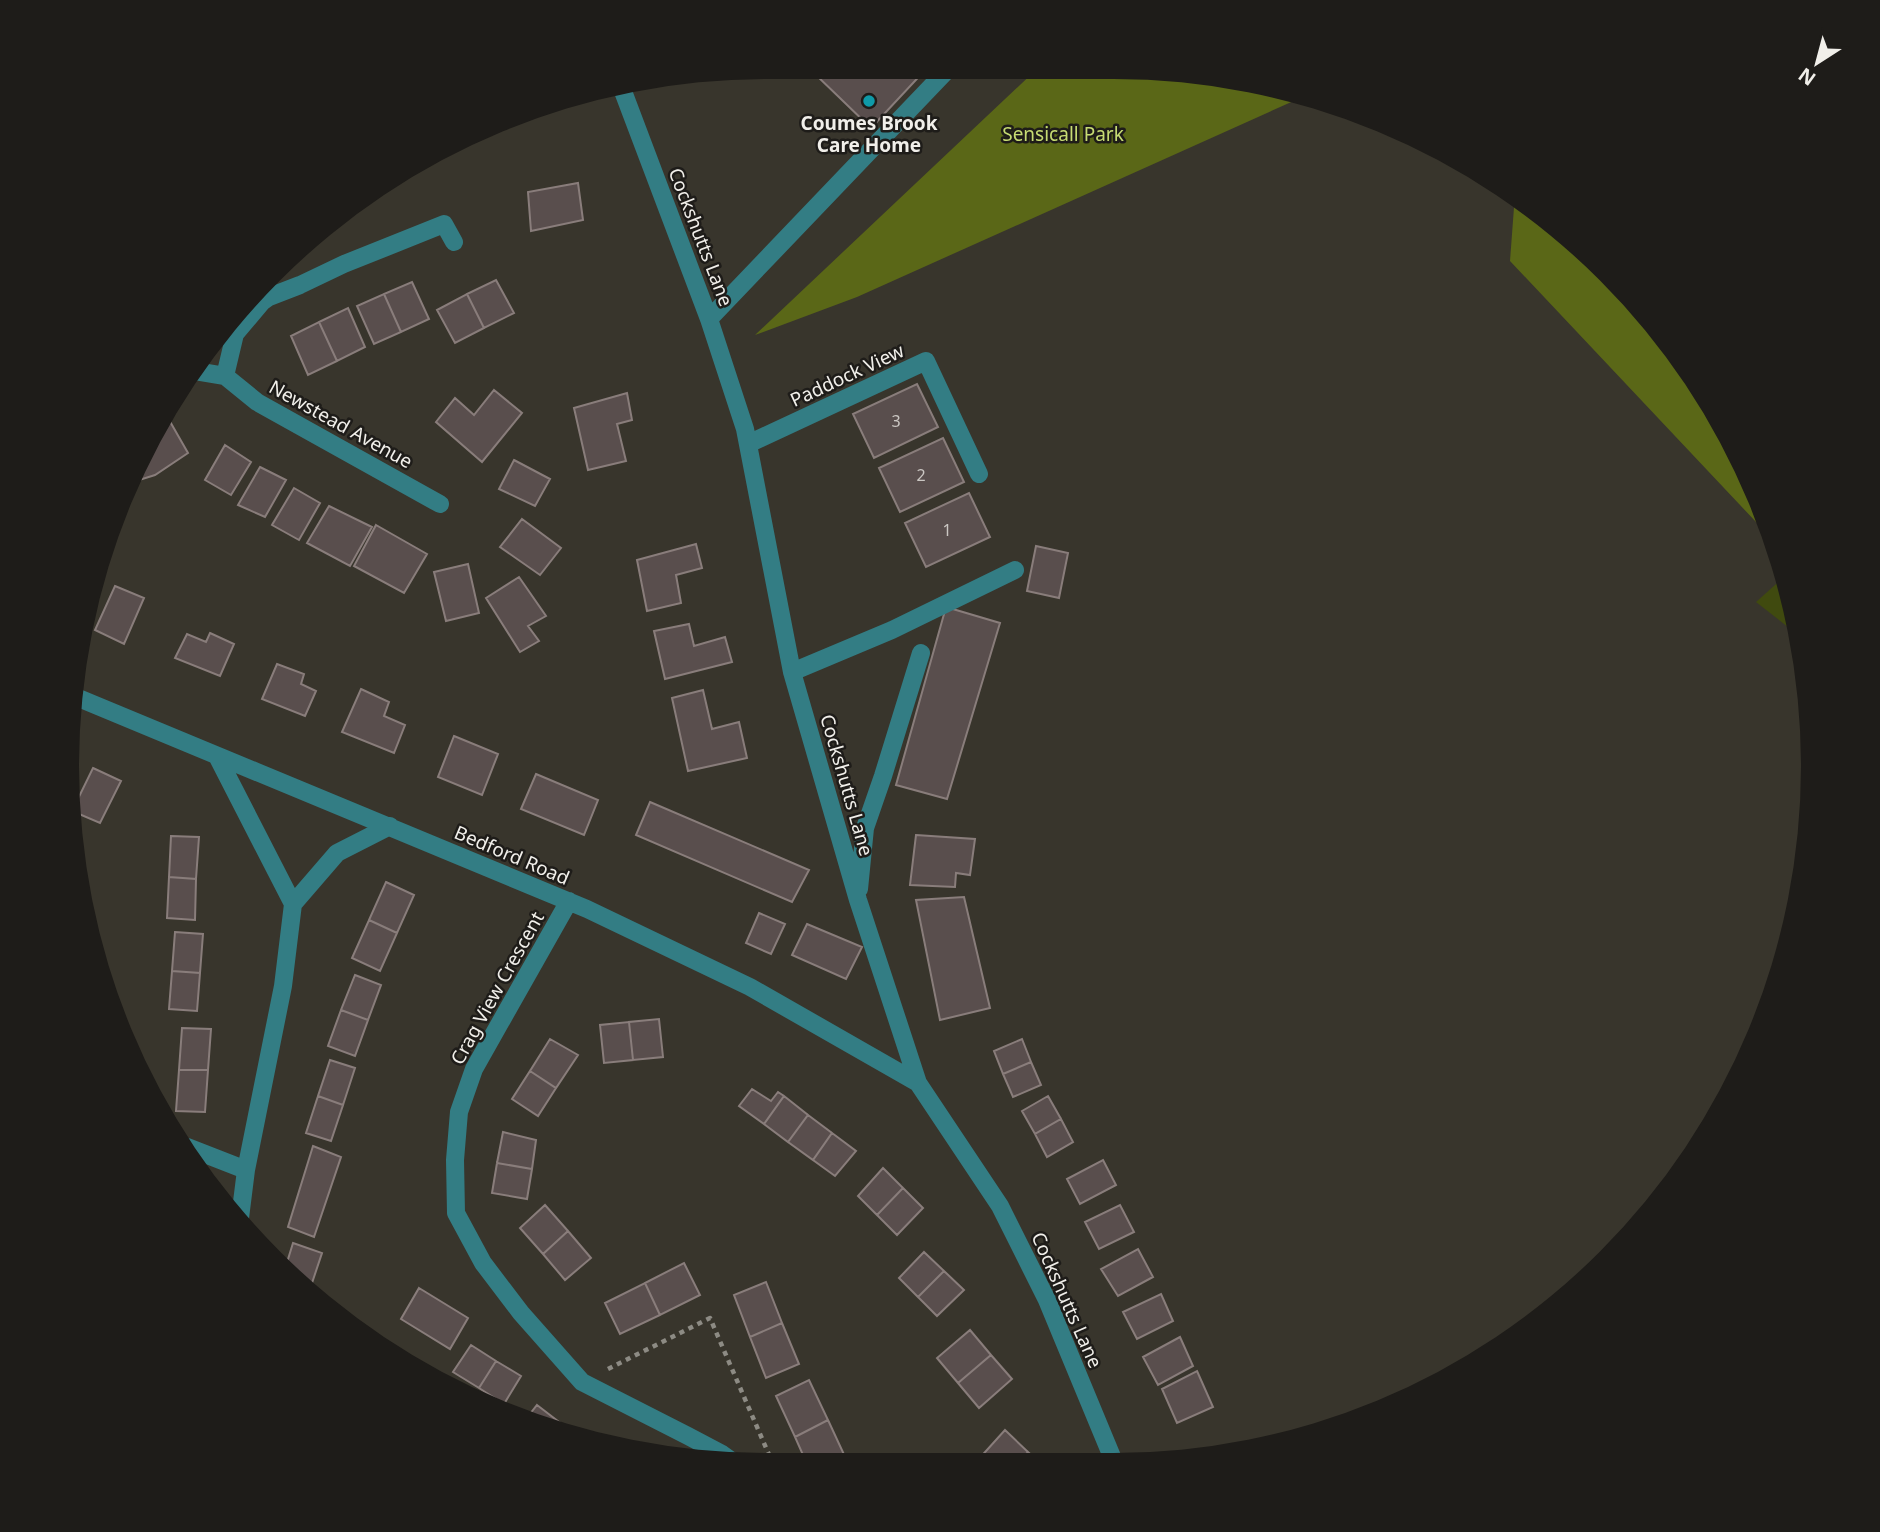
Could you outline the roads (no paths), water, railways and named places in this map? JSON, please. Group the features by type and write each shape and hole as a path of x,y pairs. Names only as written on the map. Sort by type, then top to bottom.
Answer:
{"street":[{"path":"709,319 939,79"},
{"name":"Cockshutts Lane","path":"624,94 709,319 745,429 792,671 858,900 918,1083 1000,1206 1046,1300 1110,1453"},
{"path":"225,376 235,334 269,297 444,224 454,242"},
{"name":"Paddock View","path":"748,444 926,361 979,474"},
{"name":"Newstead Avenue","path":"203,372 225,376 257,402 440,504"},
{"path":"792,671 891,630 1016,570"},
{"path":"858,900 865,828 921,653"},
{"name":"Bedford Road","path":"82,700 569,901 750,987 918,1083"},
{"path":"218,758 293,904"},
{"path":"241,1209 246,1170 283,986 293,904 337,853 390,826"},
{"name":"Crag View Crescent","path":"569,901 474,1069 459,1112 455,1160 456,1213 483,1263 521,1312 582,1382 717,1452"},
{"path":"197,1151 246,1170"}],"place":[{"name":"Coumes Brook Care Home","path":"869,101"}],"park label":[{"name":"Sensicall Park","path":"1063,134"}]}
